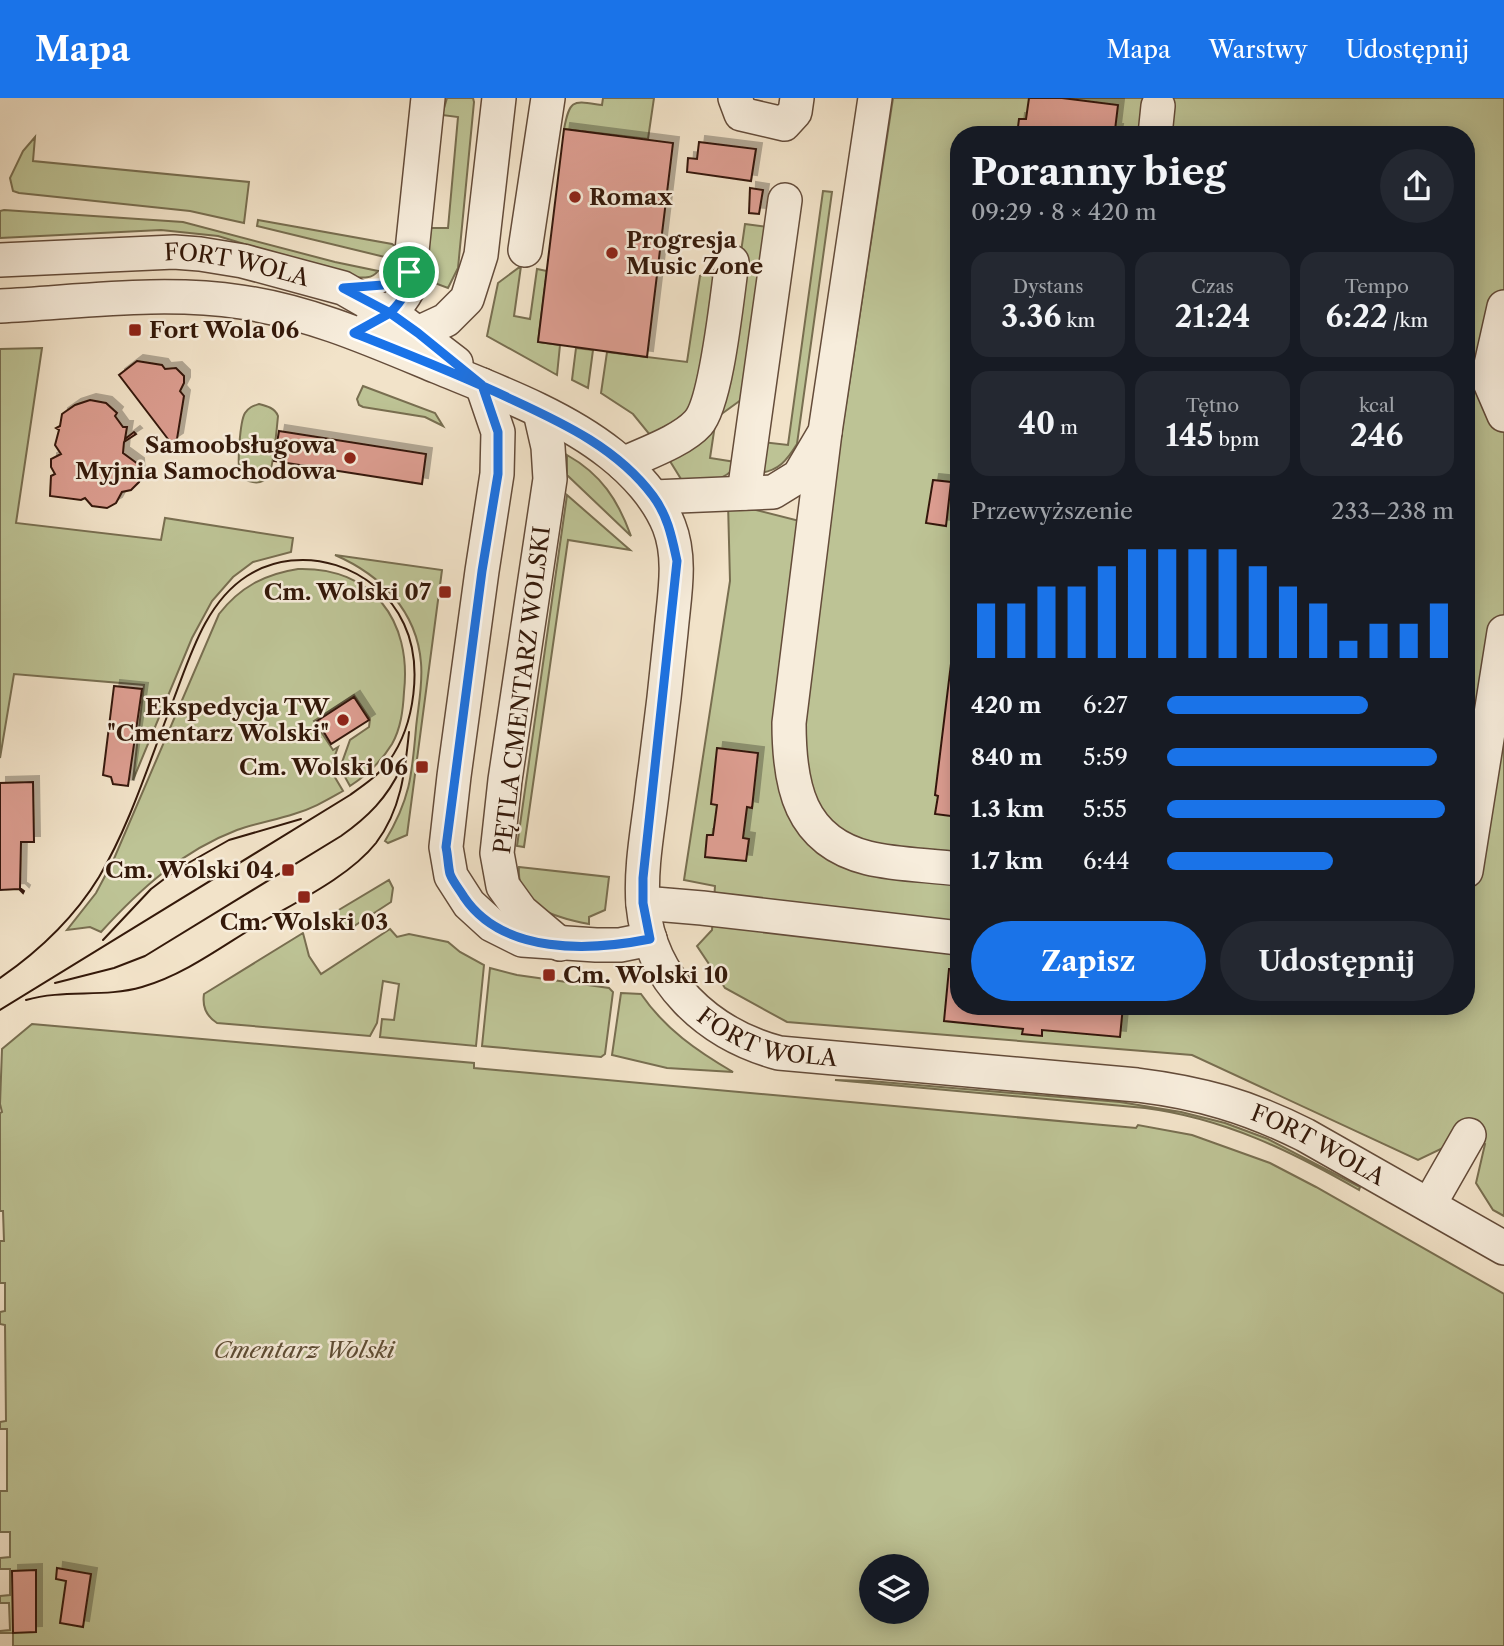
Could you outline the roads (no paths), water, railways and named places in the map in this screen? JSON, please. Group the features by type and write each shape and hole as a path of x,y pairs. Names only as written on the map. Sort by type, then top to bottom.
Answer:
{"street":[{"path":"354,333 390,313 401,302 408,289 428,98"},
{"path":"418,333 446,320 467,299 481,255 499,98"},
{"path":"525,250 548,98"},
{"path":"735,98 741,114 784,124 795,112 797,98"},
{"path":"875,98 825,432 789,723 789,757 796,796 813,824 834,845 868,858 950,868"},
{"path":"744,493 785,200"},
{"name":"FORT WOLA","path":"0,260 191,253 243,261 343,288 390,313 482,385"},
{"path":"623,464 677,438 698,423 710,400 732,262"},
{"path":"343,288 383,285 409,272"},
{"name":"FORT WOLA","path":"0,306 160,298 212,299 276,309 354,333 482,385 589,438 623,464 654,497 670,526 677,561 645,856 643,903 658,962 688,1003 733,1036 756,1046 813,1057 1137,1085 1195,1093 1235,1104 1276,1120 1504,1248"},
{"path":"1504,307 1488,378 1504,415"},
{"path":"482,385 498,432 498,474 482,571 446,847 451,876 469,904 492,925 522,940 620,945 650,939"},
{"name":"PĘTLA CMENTARZ WOLSKI","path":"540,412 548,447 550,479 497,853 503,886 521,911 560,944"},
{"path":"654,497 773,492 799,476 825,432"},
{"path":"1475,814 1504,632"},
{"path":"643,903 950,937"},
{"path":"1429,1205 1469,1135"}],"tram line":[{"path":"0,978 55,933 99,877 130,813 201,632 232,587 268,566 291,561 336,565 357,574 376,587 392,604 404,624 410,640 414,675 405,730 385,766 350,795 0,1010"},
{"path":"26,1000 55,995 128,990 158,982 202,960 337,878 376,843 391,817 403,776 409,732"},
{"path":"55,983 114,968 145,956 341,836 376,806 390,789 401,768"},
{"path":"103,940 151,889 176,870 229,840 301,819"}],"place":[{"name":"Romax","path":"575,197"},
{"name":"Progresja Music Zone","path":"612,253"},
{"name":"Fort Wola 06","path":"135,330"},
{"name":"Samoobsługowa Myjnia Samochodowa","path":"350,458"},
{"name":"Cm. Wolski 07","path":"445,592"},
{"name":"Ekspedycja TW \"Cmentarz Wolski\"","path":"343,720"},
{"name":"Cm. Wolski 06","path":"422,767"},
{"name":"Cm. Wolski 04","path":"288,870"},
{"name":"Cm. Wolski 03","path":"304,897"},
{"name":"Cm. Wolski 10","path":"549,975"}],"park label":[{"name":"Cmentarz Wolski","path":"304,1350"}]}
